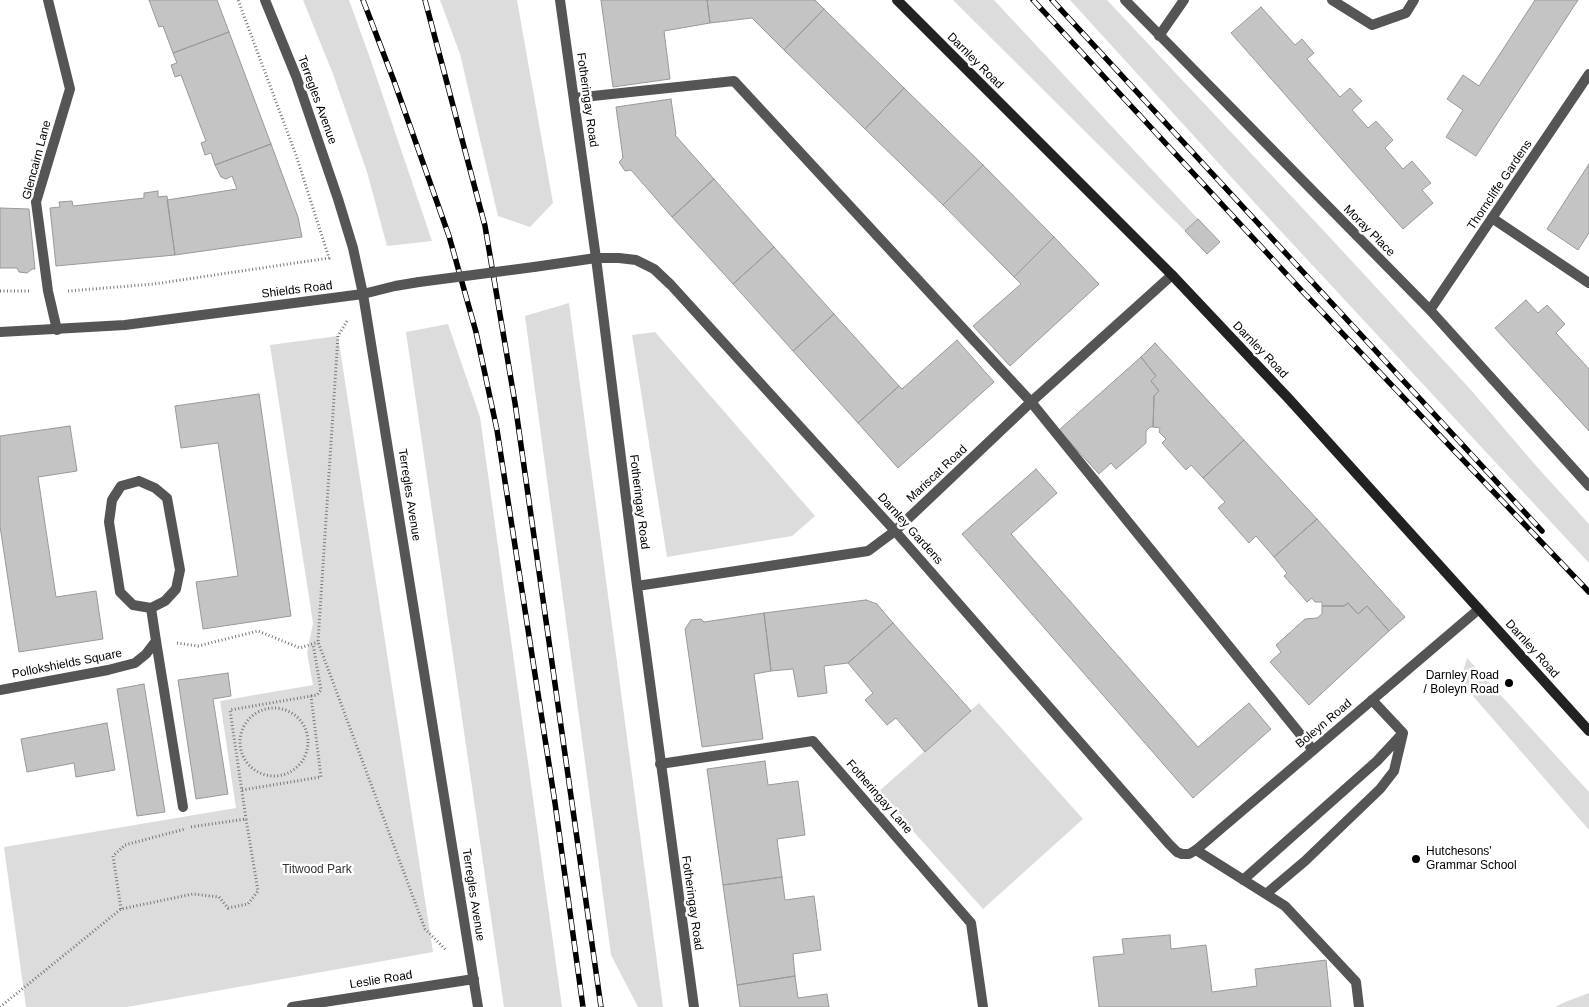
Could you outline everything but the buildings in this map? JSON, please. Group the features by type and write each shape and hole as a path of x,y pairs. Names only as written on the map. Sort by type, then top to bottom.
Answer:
{"main road":[{"name":"Darnley Road","path":"897,0 1172,275 1289,399 1589,731"}],"street":[{"name":"Glencairn Lane","path":"48,0 70,89 36,202 48,291 57,330"},
{"name":"Terregles Avenue","path":"265,0 296,76 338,199 353,248 363,294 478,1007"},
{"name":"Fotheringay Road","path":"560,0 596,258 660,764 694,1007"},
{"name":"Moray Place","path":"1125,0 1430,310 1589,486"},
{"path":"1159,36 1184,0"},
{"path":"1332,0 1372,25 1406,13 1414,0"},
{"name":"Thorncliffe Gardens","path":"1430,310 1589,74"},
{"path":"574,98 734,81 1031,402 1313,750"},
{"path":"1492,218 1589,283"},
{"name":"Shields Road","path":"0,332 125,325 363,294 420,282 596,258"},
{"name":"Darnley Gardens","path":"596,258 636,260 654,269 672,285 895,531 1169,844 1182,854"},
{"name":"Mariscat Road","path":"637,586 868,551 895,531 1031,402 1172,275"},
{"path":"139,481 155,488 167,498 180,570 176,589 164,601 151,608 133,605 120,592 109,522 112,500 121,486 139,481"},
{"path":"151,608 183,807"},
{"name":"Boleyn Road","path":"1182,854 1188,854 1196,850 1479,609"},
{"name":"Pollokshields Square","path":"0,690 108,670 135,663 146,654 156,641"},
{"path":"1372,700 1403,733"},
{"path":"1243,880 1377,761 1403,733"},
{"path":"1266,894 1305,861 1380,790 1394,772 1403,733"},
{"name":"Fotheringay Lane","path":"660,764 813,741 971,923 983,1007"},
{"path":"1196,850 1285,906 1356,982 1359,1007"},
{"name":"Leslie Road","path":"292,1007 474,978"}],"path":[{"path":"0,291 48,291 154,284 329,258 296,155 238,0"},
{"path":"363,294 338,336 318,642 425,929 474,978"},
{"path":"156,641 198,646 258,631 300,648 318,642"},
{"path":"0,1007 121,909 193,894 218,897 228,908 248,904 258,891 230,710 317,695 321,690 313,644"},
{"path":"242,790 321,777 311,696"},
{"path":"269,703 270,708"},
{"path":"275,707 286,710 297,716 308,738 307,750 301,762 292,771 281,776 269,776 258,772 250,766 243,756 241,748 240,734 245,723 253,715 270,708 275,707"},
{"path":"308,738 316,737"},
{"path":"236,748 241,748"},
{"path":"281,776 281,784"},
{"path":"121,909 113,856 125,845 189,828 246,819"}],"green space":[{"path":"303,0 349,0 432,241 387,246 367,172 333,74"},
{"path":"440,0 517,0 553,203 530,227 498,216 460,54"},
{"path":"953,0 994,0 1198,219 1185,231"},
{"path":"1070,0 1107,0 1471,390 1589,524 1589,563 1264,213"},
{"path":"569,303 663,1007 638,1007 611,955 525,316"},
{"path":"448,324 480,417 562,1007 504,1007 406,332"},
{"path":"655,332 815,516 792,536 667,557 632,335"},
{"name":"Titwood Park","path":"338,336 433,952 127,1007 26,1007 4,847 236,808 220,701 313,685 307,653 313,623 270,345"},
{"path":"1467,658 1589,792 1589,830 1460,681"},
{"path":"979,703 1083,819 983,909 878,792"},
{"path":"1589,993 1589,1007 1555,1007 1565,1002"}],"railway":[{"path":"363,0 449,236 476,332 497,430 555,803 583,1007"},
{"path":"425,0 485,226 515,403 601,1007"},
{"path":"1033,0 1303,292 1589,592"},
{"path":"1052,0 1542,531"}],"place":[{"name":"Darnley Road / Boleyn Road","path":"1509,683"},
{"name":"Hutchesons' Grammar School","path":"1416,859"}]}
